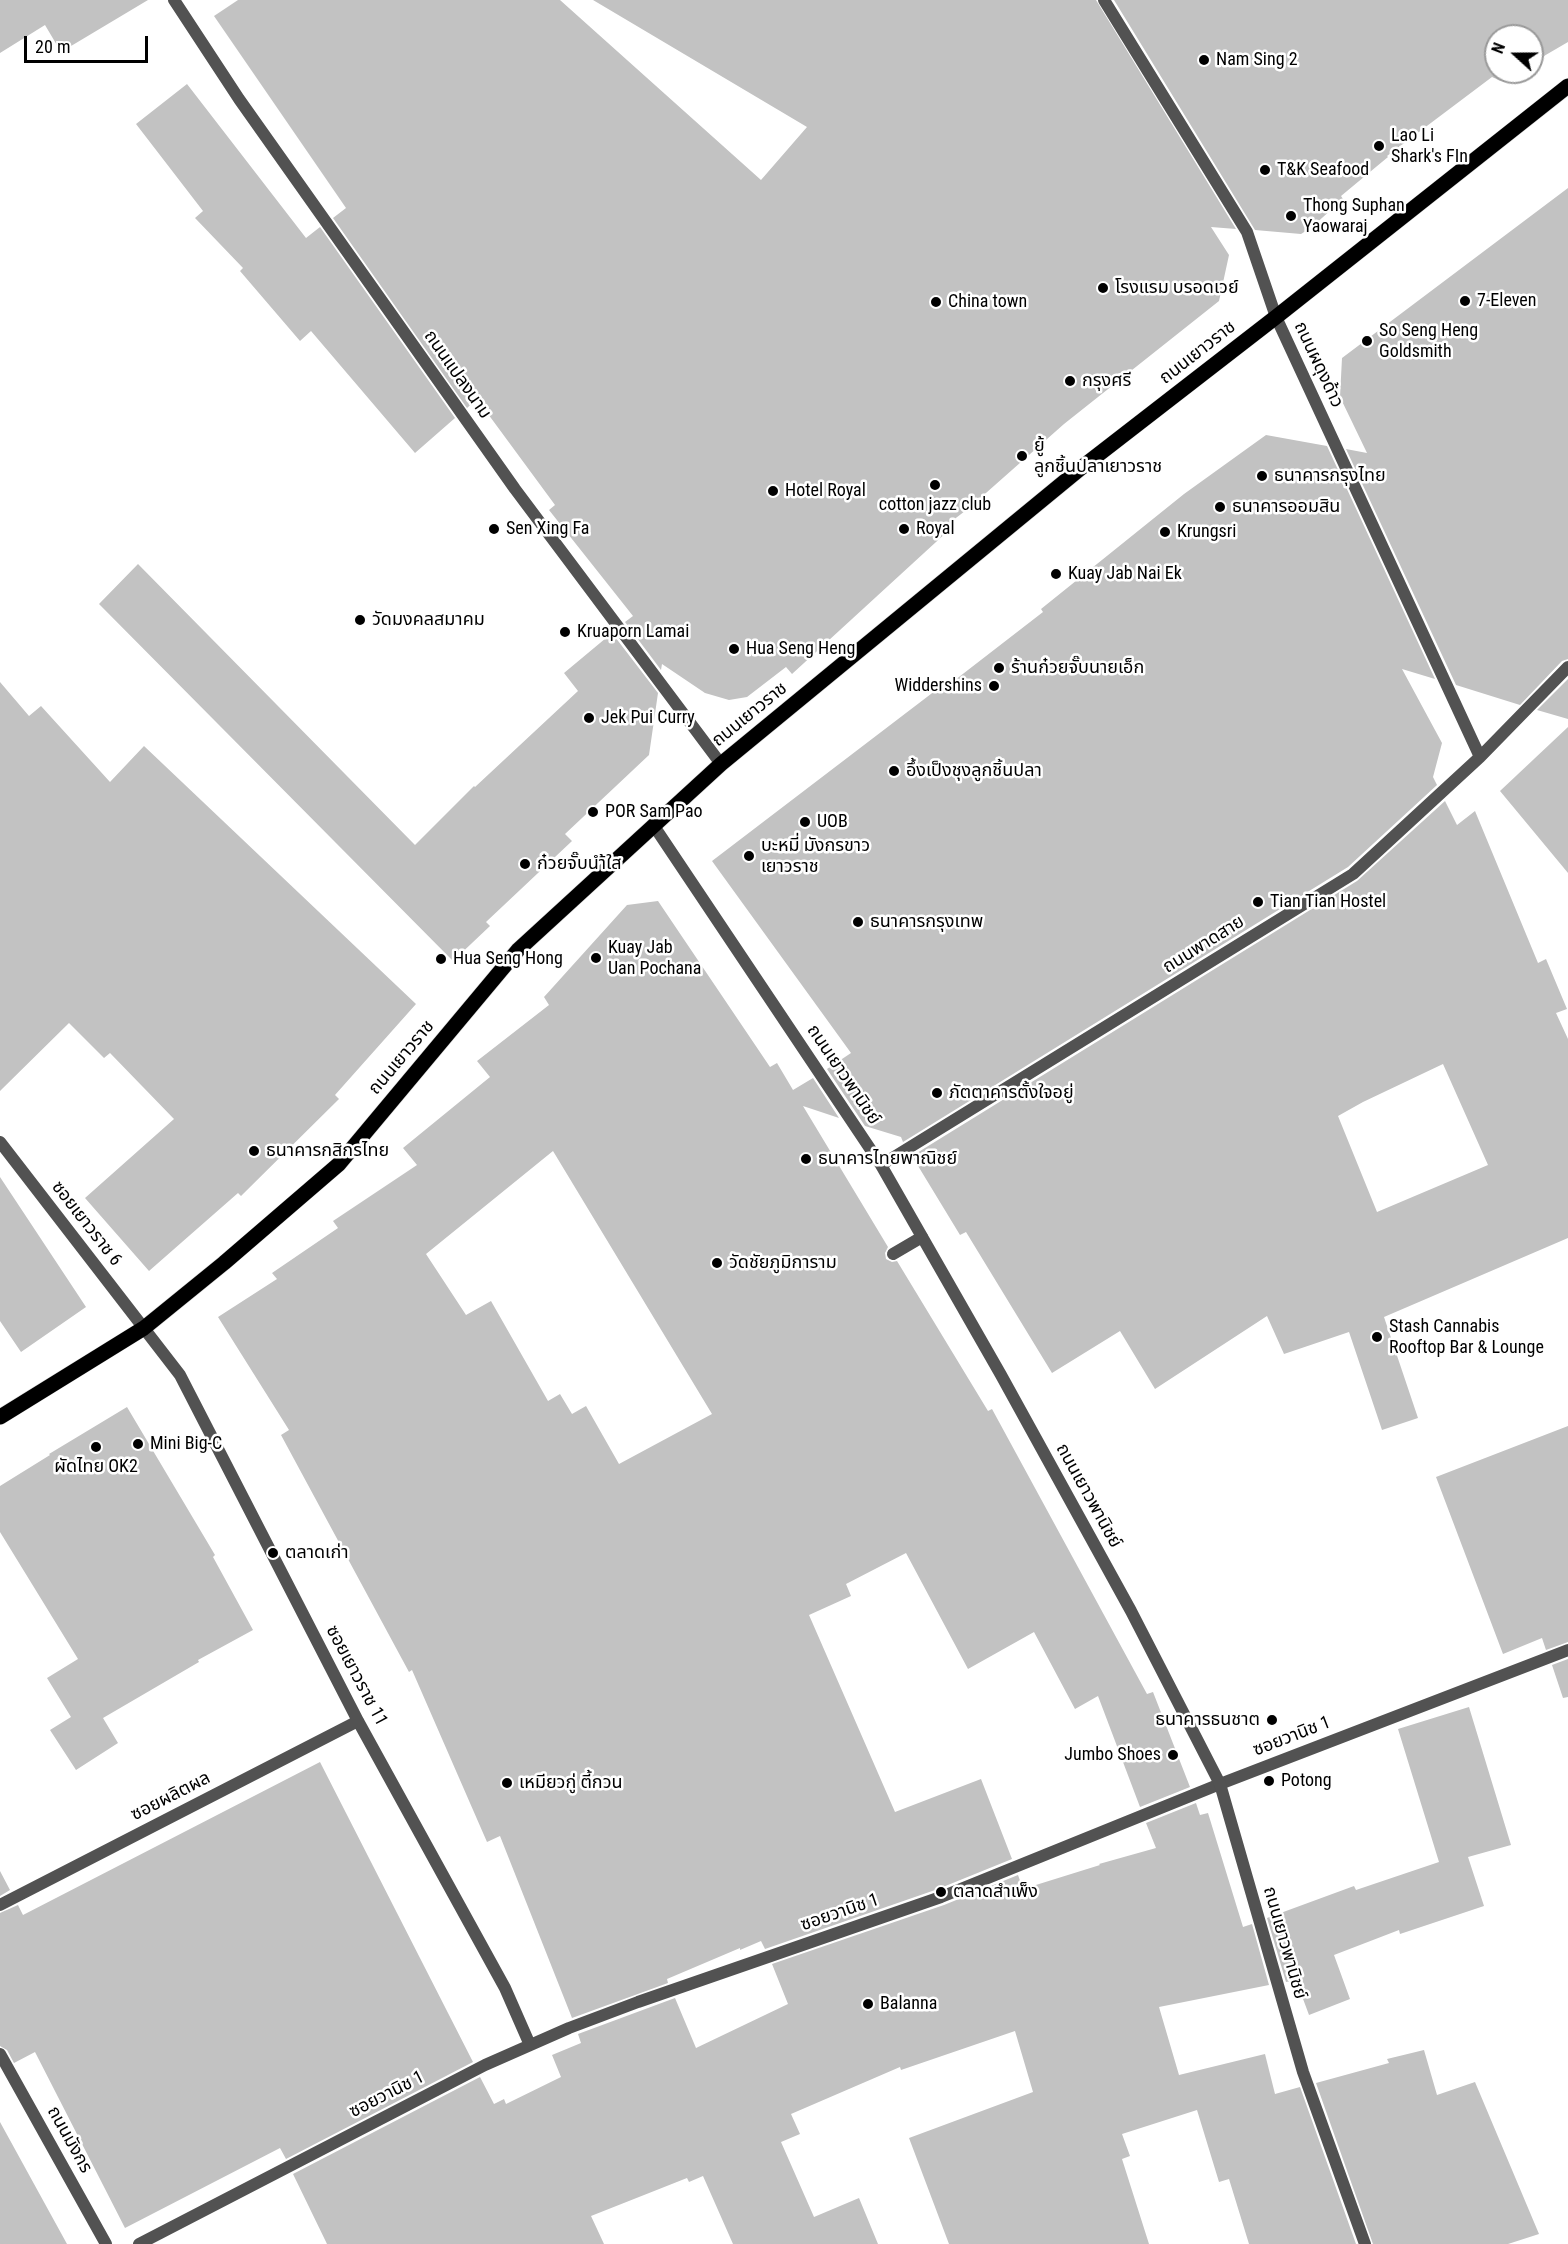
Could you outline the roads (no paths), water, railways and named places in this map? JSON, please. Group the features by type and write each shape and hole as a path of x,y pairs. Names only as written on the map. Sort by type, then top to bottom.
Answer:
{"main road":[{"name":"ถนนเยาวราช","path":"0,1416 144,1328 339,1164 518,950 721,764 1081,468 1568,86"}],"street":[{"name":"ถนนแปลงนาม","path":"174,0 239,99 515,489 721,764"},
{"name":"ถนนผดุงด้าว","path":"1104,0 1247,232 1276,317 1480,757"},
{"name":"ถนนพาดสาย","path":"880,1165 1353,874 1480,757 1568,667"},
{"name":"ถนนเยาวพานิชย์","path":"654,826 880,1165 1001,1375 1125,1601 1220,1784 1303,2072 1365,2244"},
{"name":"ซอยเยาวราช 6","path":"0,1142 144,1328"},
{"path":"893,1254 922,1237"},
{"name":"ซอยเยาวราช 11","path":"144,1328 180,1375 358,1721 505,1988 530,2045"},
{"name":"ซอยวานิช 1","path":"139,2244 485,2065 530,2045 638,2002 941,1897 1220,1784 1568,1650"},
{"name":"ซอยผลิตผล","path":"0,1905 358,1721"},
{"name":"ถนนมังกร","path":"0,2054 106,2244"}],"place":[{"name":"Nam Sing 2","path":"1204,60"},
{"name":"Lao Li Shark's FIn","path":"1379,146"},
{"name":"T&K Seafood","path":"1265,170"},
{"name":"Thong Suphan Yaowaraj","path":"1291,216"},
{"name":"โรงแรม บรอดเวย์","path":"1103,288"},
{"name":"7-Eleven","path":"1465,301"},
{"name":"China town","path":"936,302"},
{"name":"So Seng Heng Goldsmith","path":"1367,341"},
{"name":"กรุงศรี","path":"1070,381"},
{"name":"ยู้ ลูกชิ้นปลาเยาวราช","path":"1022,456"},
{"name":"ธนาคารกรุงไทย","path":"1262,476"},
{"name":"cotton jazz club","path":"935,485"},
{"name":"Hotel Royal","path":"773,491"},
{"name":"ธนาคารออมสิน","path":"1220,507"},
{"name":"Sen Xing Fa","path":"494,529"},
{"name":"Royal","path":"904,529"},
{"name":"Krungsri","path":"1165,532"},
{"name":"Kuay Jab Nai Ek","path":"1056,574"},
{"name":"วัดมงคลสมาคม","path":"360,620"},
{"name":"Kruaporn Lamai","path":"565,632"},
{"name":"Hua Seng Heng","path":"734,649"},
{"name":"ร้านก๋วยจั๊บนายเอ็ก","path":"999,668"},
{"name":"Widdershins","path":"994,686"},
{"name":"Jek Pui Curry","path":"589,718"},
{"name":"อึ้งเป็งชุงลูกชิ้นปลา","path":"894,771"},
{"name":"POR Sam Pao","path":"593,812"},
{"name":"UOB","path":"805,822"},
{"name":"บะหมี่ มังกรขาว เยาวราช","path":"749,856"},
{"name":"ก๋วยจั๊บนำ้ใส","path":"525,864"},
{"name":"Tian Tian Hostel","path":"1258,902"},
{"name":"ธนาคารกรุงเทพ","path":"858,922"},
{"name":"Kuay Jab Uan Pochana","path":"596,958"},
{"name":"Hua Seng Hong","path":"441,959"},
{"name":"ภัตตาคารตั้งใจอยู่","path":"937,1093"},
{"name":"ธนาคารกสิกรไทย","path":"254,1151"},
{"name":"ธนาคารไทยพาณิชย์","path":"806,1159"},
{"name":"วัดชัยภูมิการาม","path":"717,1263"},
{"name":"Stash Cannabis Rooftop Bar & Lounge","path":"1377,1337"},
{"name":"Mini Big-C","path":"138,1444"},
{"name":"ผัดไทย OK2","path":"96,1447"},
{"name":"ตลาดเก่า","path":"273,1553"},
{"name":"ธนาคารธนชาต","path":"1272,1720"},
{"name":"Jumbo Shoes","path":"1173,1755"},
{"name":"Potong","path":"1269,1781"},
{"name":"เหมียวกู่ ตี้กวน","path":"507,1783"},
{"name":"ตลาดสำเพ็ง","path":"941,1892"},
{"name":"Balanna","path":"868,2004"}]}
